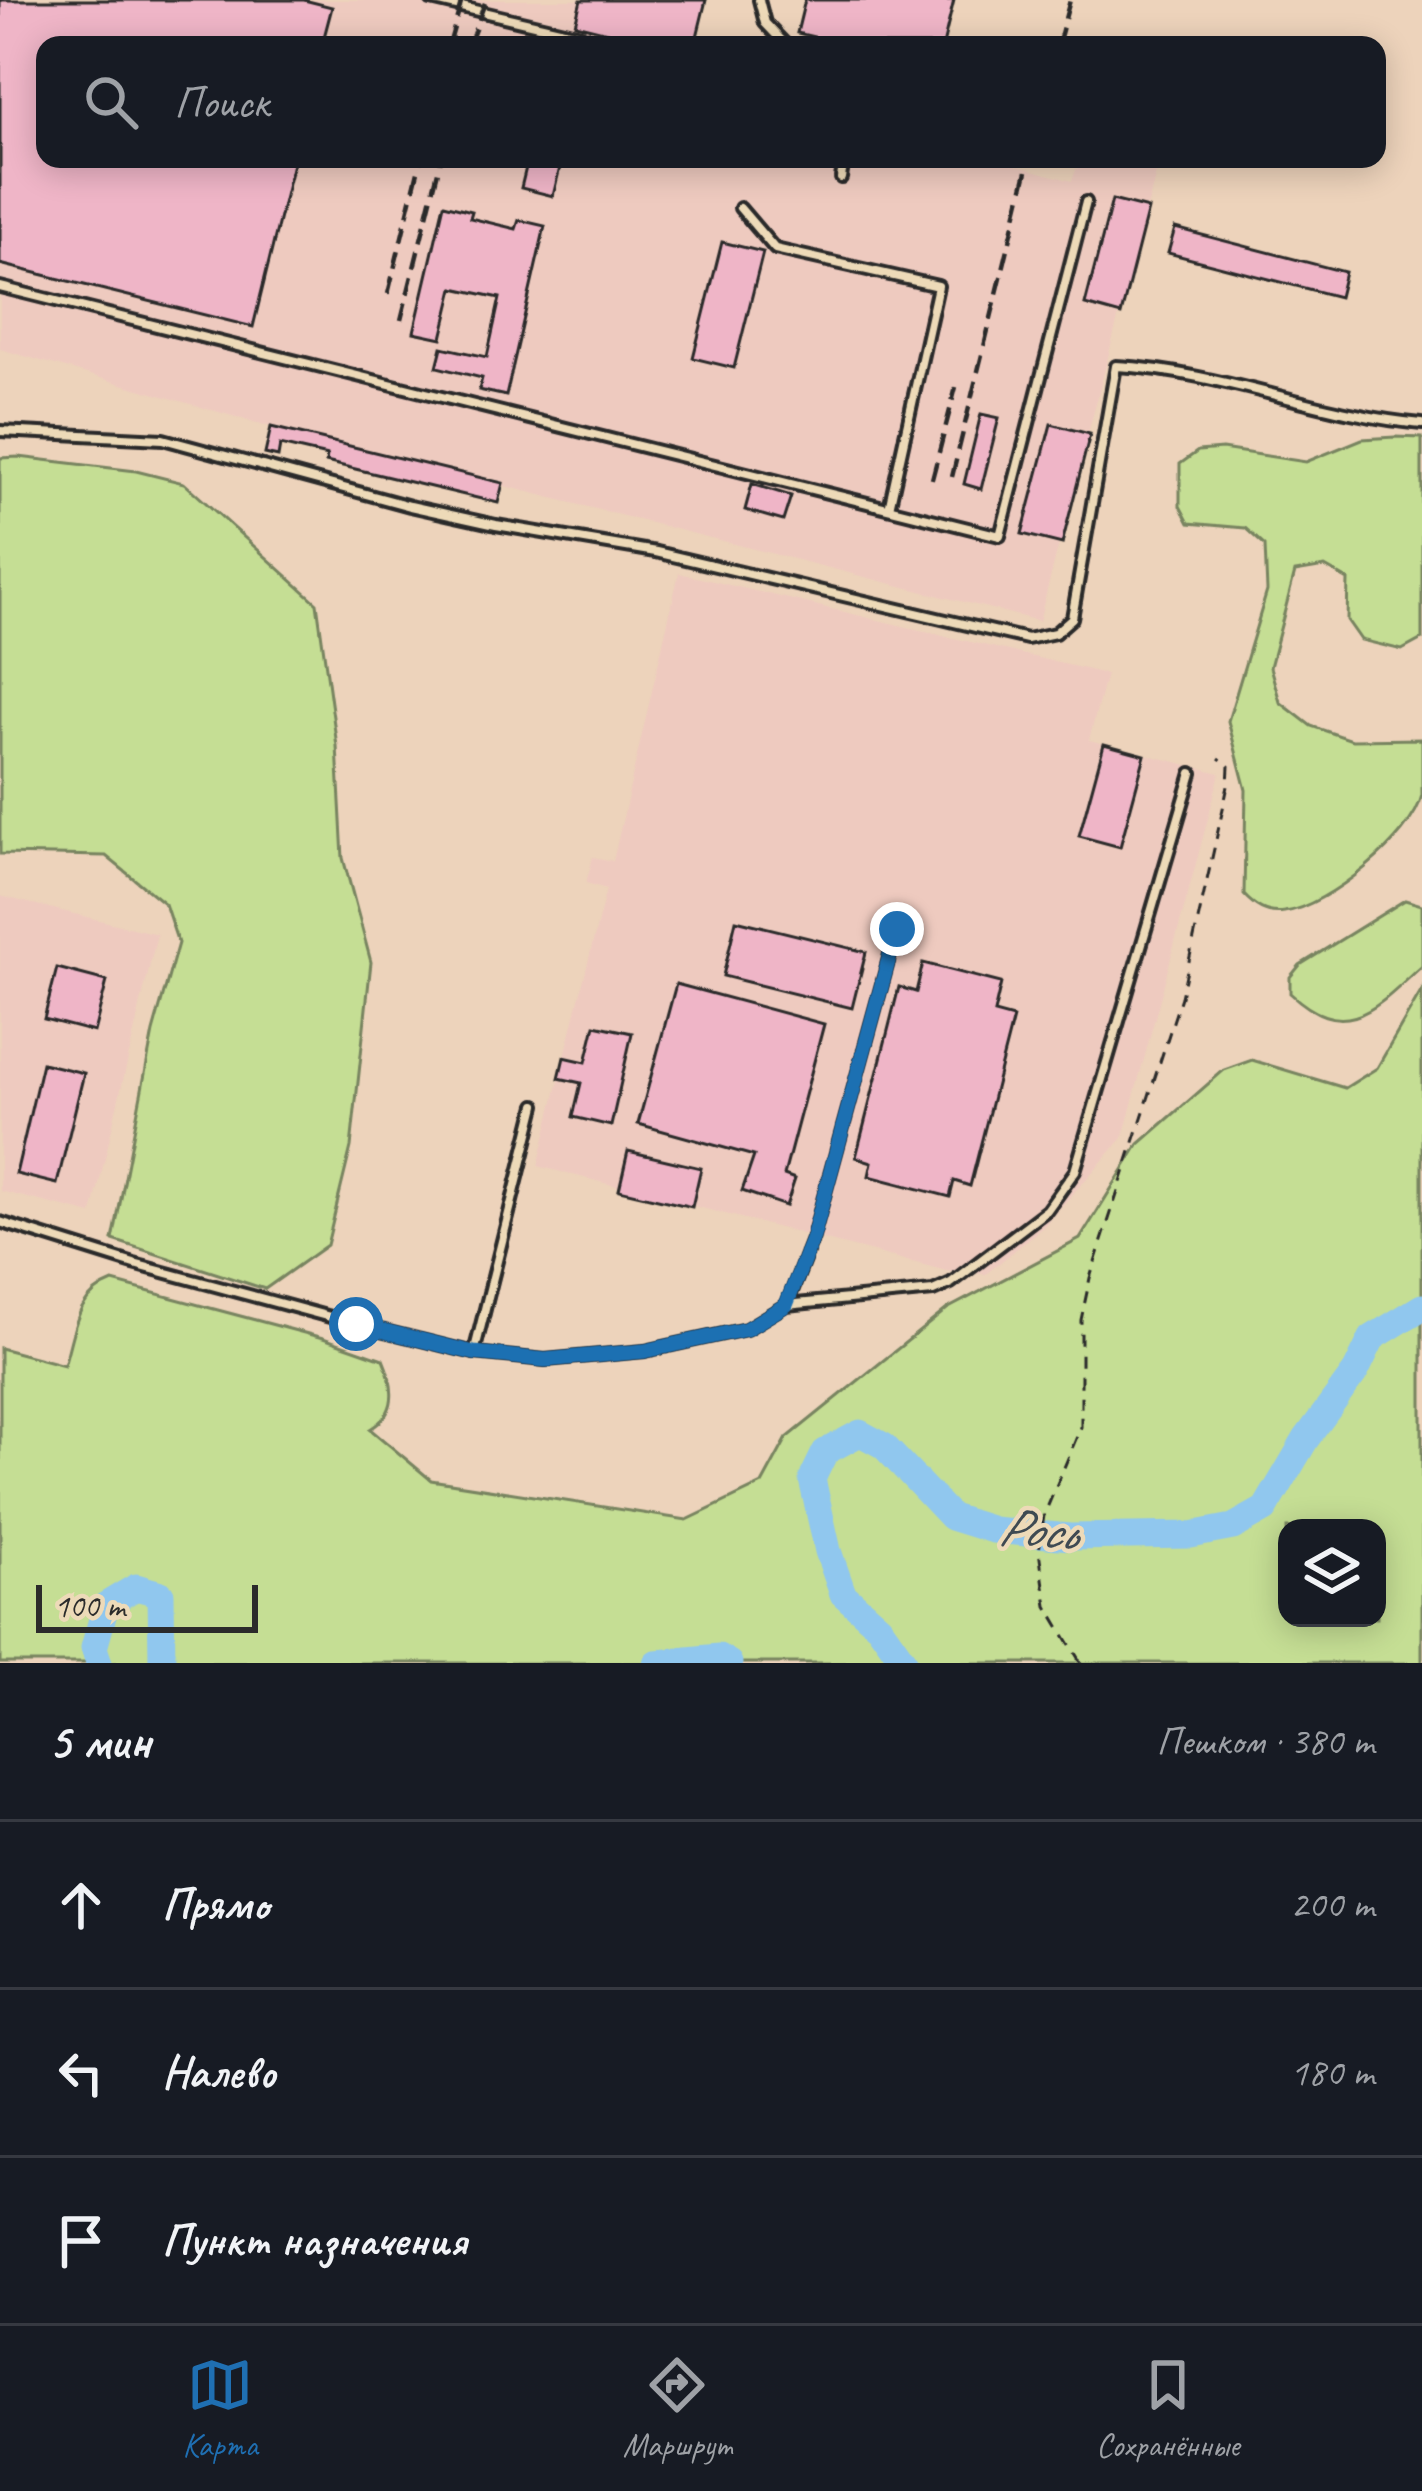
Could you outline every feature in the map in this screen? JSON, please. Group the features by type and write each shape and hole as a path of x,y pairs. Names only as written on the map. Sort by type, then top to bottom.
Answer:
{"lane":[{"path":"430,0 580,35"},
{"path":"758,0 765,23 777,36"},
{"path":"841,178 843,168"},
{"path":"0,286 1000,536 1086,202"},
{"path":"740,208 776,249 938,286 889,508"},
{"path":"0,431 163,439 410,506 656,552 1027,639 1055,633 1072,618 1116,366 1422,424"},
{"path":"0,1222 134,1264 474,1353 545,1360 645,1351 746,1329 786,1305 933,1291 951,1283 1047,1210 1075,1171 1192,773"},
{"path":"786,1305 813,1237 897,929"},
{"path":"474,1353 536,1105"}],"path":[{"path":"1081,1663 1047,1606 1040,1550 1044,1515 1081,1427 1082,1320 1090,1278 1180,998 1228,786 1228,766 1219,758"}],"shaded area":[{"path":"0,0 706,0 697,36 36,36 36,168 1025,168 1072,181 1077,168 1157,168 1039,621 271,427 0,349"},
{"path":"679,573 1106,674 1089,740 1220,773 1123,1138 1043,1227 986,1274 951,1272 538,1166 606,889 586,883 593,857 613,861"},
{"path":"0,896 157,934 92,1214 0,1191"}],"green space":[{"path":"1422,438 1422,639 1402,650 1361,640 1347,620 1348,580 1325,567 1295,572 1270,667 1280,702 1311,726 1352,740 1422,739 1422,795 1403,830 1344,884 1302,907 1267,911 1244,895 1246,790 1228,721 1267,591 1265,546 1245,528 1189,523 1180,506 1180,464 1198,451 1222,449 1306,462 1362,439"},
{"path":"0,458 136,471 184,483 317,603 337,746 343,858 371,962 351,1147 327,1245 265,1289 113,1240 153,1032 178,943 165,904 106,856 0,854"},
{"path":"1405,900 1422,905 1422,966 1390,995 1360,1015 1344,1018 1328,1017 1290,993 1290,977 1300,965"},
{"path":"1422,990 1422,1663 0,1663 0,1348 64,1365 84,1305 113,1282 323,1338 383,1359 392,1398 386,1415 370,1429 431,1480 687,1520 762,1484 787,1438 947,1309 1080,1239 1139,1144 1224,1070 1252,1060 1345,1088 1377,1068"}],"building":[{"path":"0,0 304,0 332,7 324,36 36,36 36,168 292,168 253,327 0,264"},
{"path":"581,0 706,0 697,36 624,36 575,24"},
{"path":"805,0 954,0 945,36 797,33"},
{"path":"526,168 560,168 553,196 521,188"},
{"path":"1112,200 1148,209 1121,315 1085,305"},
{"path":"444,204 472,211 470,218 516,229 519,220 545,226 506,396 479,390 482,378 437,367 442,347 487,357 500,298 454,288 442,338 414,332"},
{"path":"1175,228 1345,272 1339,297 1168,253"},
{"path":"722,242 763,252 734,368 693,358"},
{"path":"981,414 999,418 981,489 964,484"},
{"path":"1051,424 1090,434 1062,544 1022,534"},
{"path":"271,427 503,483 498,503 326,462 327,456 280,445 278,457 265,454"},
{"path":"752,484 791,496 783,521 745,510"},
{"path":"1104,744 1145,755 1120,847 1079,836"},
{"path":"736,920 866,952 852,1008 723,976"},
{"path":"923,963 1001,983 994,1013 1013,1018 970,1186 954,1181 950,1197 869,1176 872,1162 856,1157 899,987 916,992"},
{"path":"57,968 107,981 94,1032 44,1019"},
{"path":"676,984 824,1024 784,1175 795,1179 786,1206 742,1191 754,1156 638,1124"},
{"path":"595,1025 632,1033 611,1126 573,1117 581,1083 559,1078 564,1057 586,1062"},
{"path":"42,1063 84,1073 57,1184 16,1174"},
{"path":"628,1151 701,1168 692,1207 619,1190"}],"waterway":[{"name":"Рось","path":"905,1663 879,1626 843,1594 812,1479 825,1452 860,1433 884,1446 951,1517 993,1530 1070,1537 1191,1535 1233,1527 1265,1509 1306,1439 1356,1371 1372,1338 1422,1307"},
{"name":"Рось","path":"99,1663 94,1648 106,1605 136,1587 161,1594 162,1663"},
{"name":"Рось","path":"656,1663 719,1657 729,1663"}],"railway":[{"path":"452,36 462,0"},
{"path":"472,36 486,0"},
{"path":"1060,36 1070,0"},
{"path":"388,294 419,168"},
{"path":"401,320 439,168"},
{"path":"952,477 1028,168"},
{"path":"932,479 956,387"}],"route":[{"path":"356,1324 474,1353 545,1360 645,1351 746,1329 786,1305 813,1237 897,929"}]}
